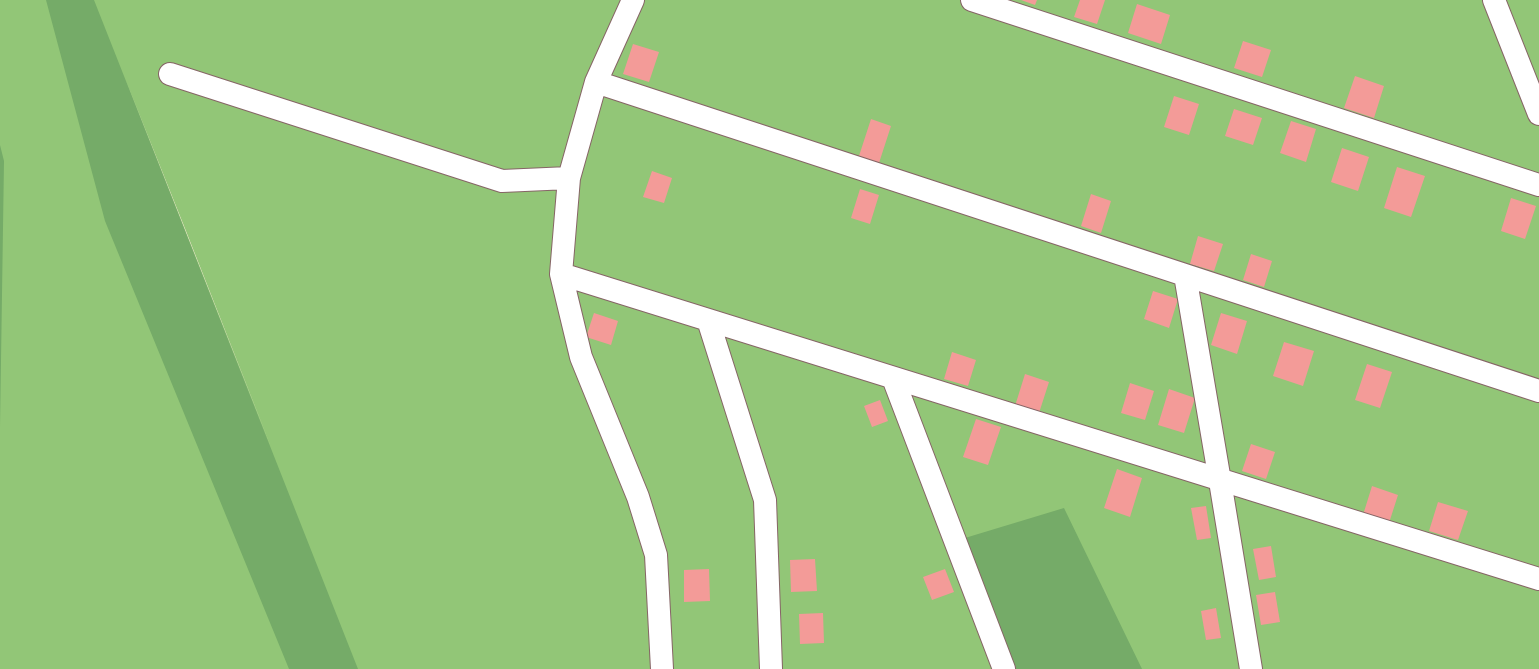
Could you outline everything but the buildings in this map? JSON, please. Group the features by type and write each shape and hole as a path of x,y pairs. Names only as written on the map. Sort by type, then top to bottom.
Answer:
{"lane":[{"path":"633,0 596,82 570,178 561,274 581,357 638,498 656,555 662,669"},
{"path":"972,0 1539,185"},
{"path":"1494,0 1539,114"},
{"path":"170,74 502,181 570,178"},
{"path":"596,82 1539,391"},
{"path":"561,274 1220,481 1539,579"},
{"path":"1185,275 1251,669"},
{"path":"708,320 765,500 771,669"},
{"path":"893,378 1004,669"}],"green space":[{"path":"0,0 1539,0 1539,669 0,669","holes":["124,76 186,231 273,452"]},
{"path":"46,0 94,0 358,669 289,669 105,221"},
{"path":"0,145 4,161 0,427"},
{"path":"1064,508 1142,669 1004,669 955,541"}]}
